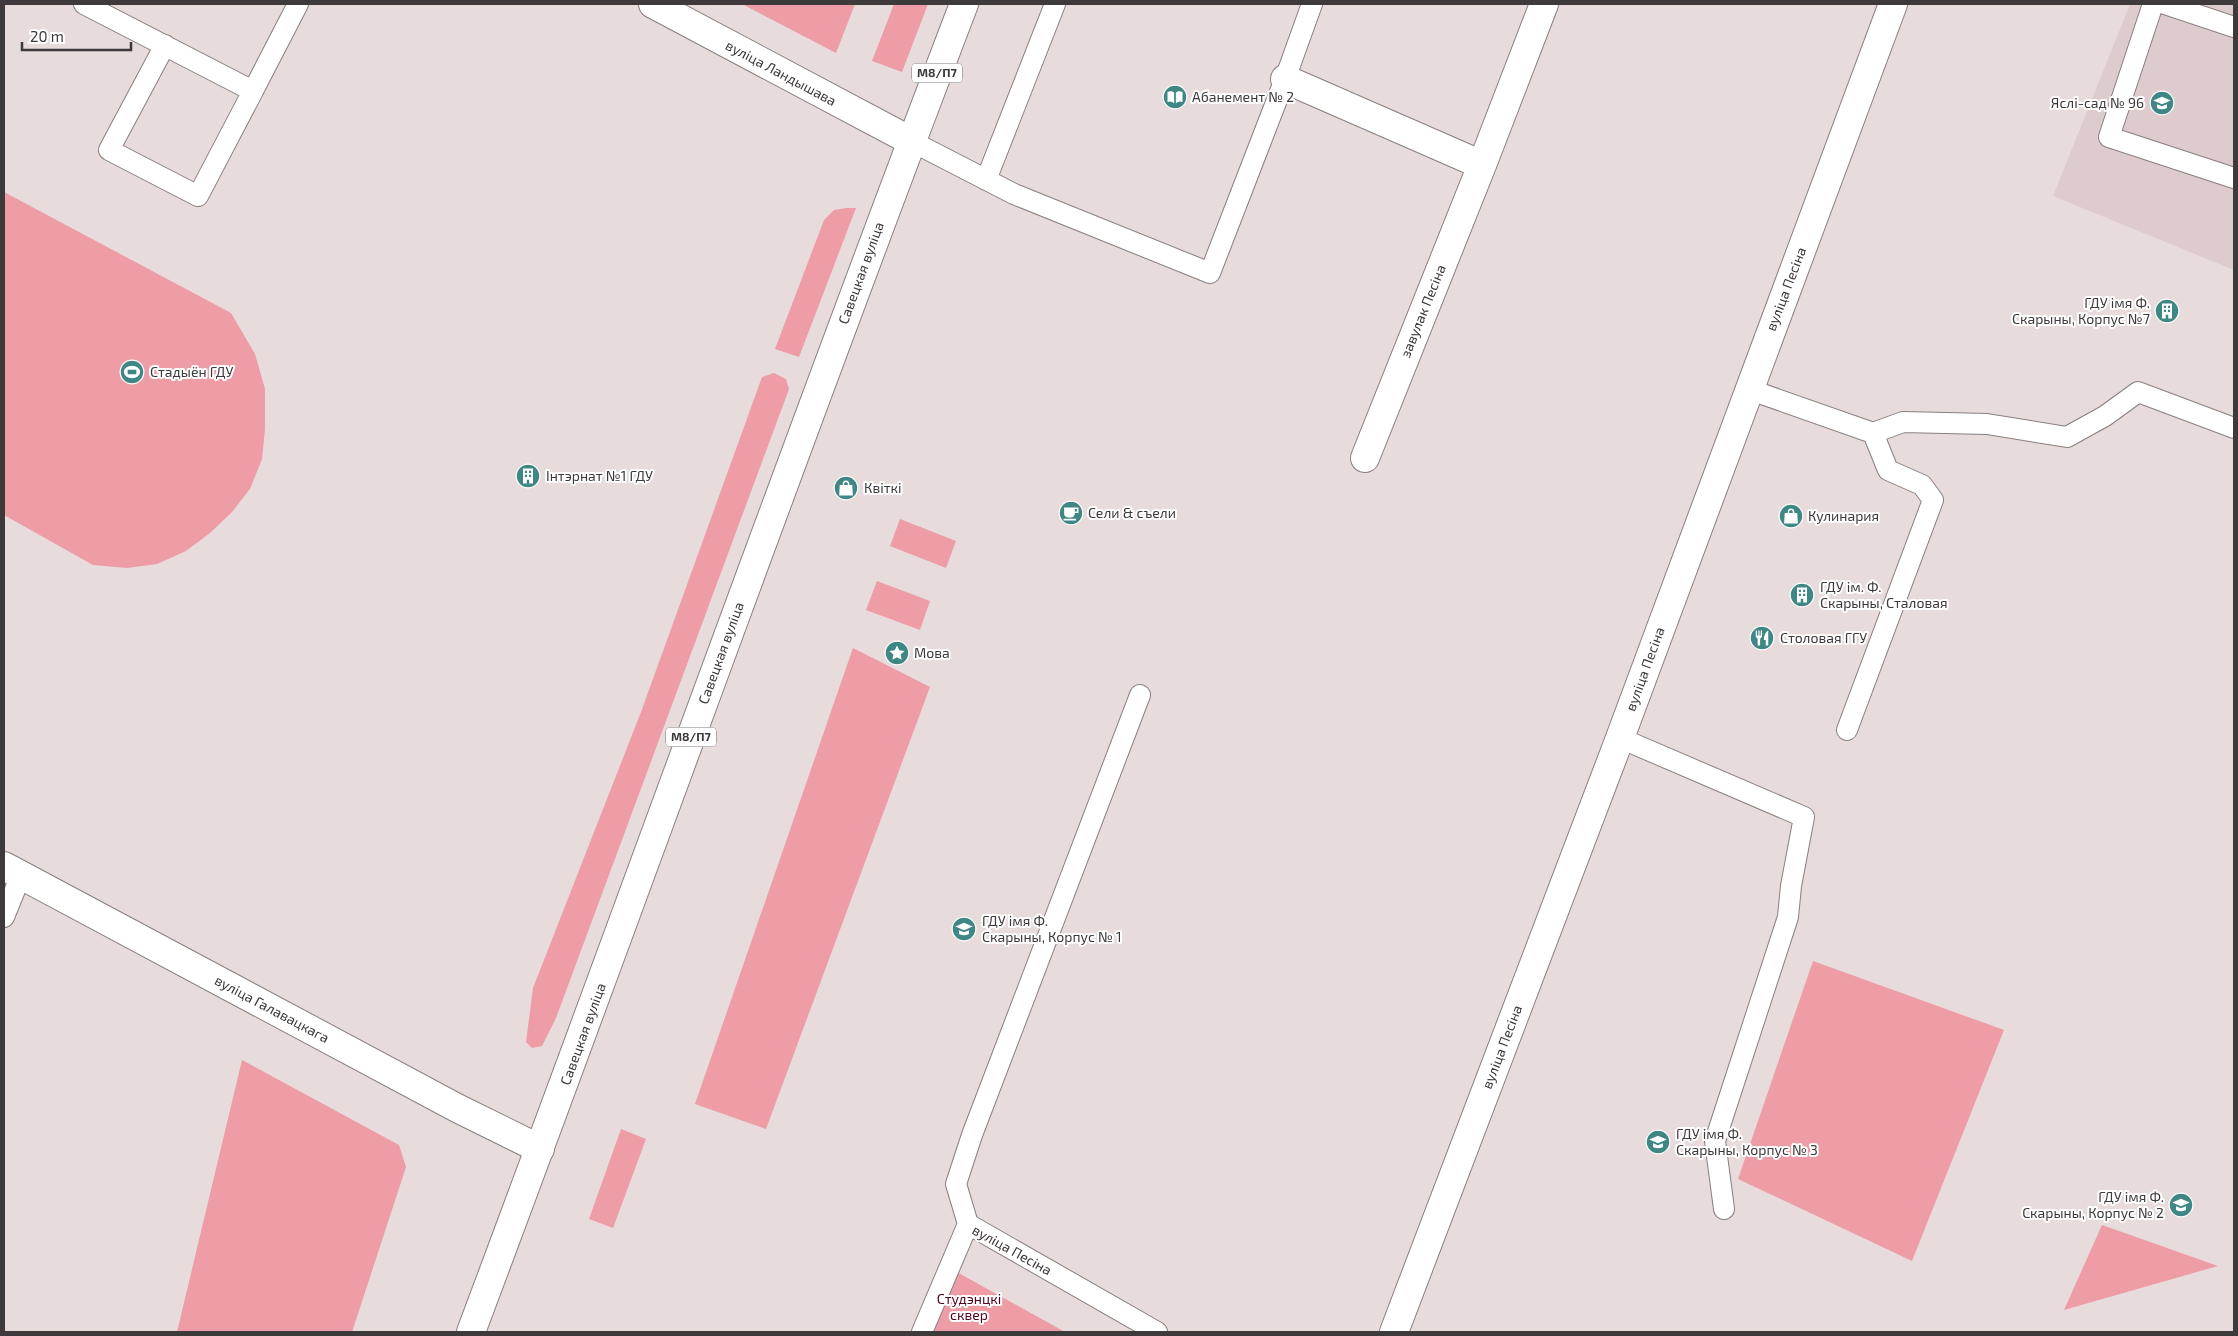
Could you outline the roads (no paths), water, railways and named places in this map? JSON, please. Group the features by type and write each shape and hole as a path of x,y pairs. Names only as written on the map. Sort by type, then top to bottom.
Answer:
{"street":[{"name":"вуліца Ландышава","path":"653,4 911,141"},
{"name":"Савецкая вуліца","path":"471,1332 540,1149 786,474 964,4"},
{"name":"завулак Песіна","path":"1365,458 1544,4"},
{"name":"вуліца Песіна","path":"1394,1332 1620,738 1748,389 1893,4"},
{"path":"1285,79 1482,165"},
{"name":"вуліца Галавацкага","path":"13,871 457,1108 540,1149"}],"lane":[{"path":"84,4 253,91"},
{"path":"165,45 109,150 198,196 298,4"},
{"path":"986,180 1055,4"},
{"path":"911,141 1014,194 1210,273 1312,4"},
{"path":"2153,4 2108,137 2234,178"},
{"path":"2165,4 2205,10 2234,27"},
{"path":"1748,389 1873,433 1903,422 1987,424 2067,437 2105,416 2138,392 2234,428"},
{"path":"1847,730 1933,500 1922,484 1888,470 1873,433"},
{"path":"968,1224 956,1184 972,1135 1140,695"},
{"path":"1620,738 1804,817 1788,917 1715,1141 1724,1209"},
{"path":"4,917 13,871"},
{"name":"вуліца Песіна","path":"922,1332 968,1224 1157,1332"}],"place":[{"name":"Абанемент № 2","path":"1175,97"},
{"name":"Яслі-сад № 96","path":"2162,103"},
{"name":"ГДУ імя Ф. Скарыны, Корпус №7","path":"2167,311"},
{"name":"Стадыён ГДУ","path":"132,372"},
{"name":"Інтэрнат №1 ГДУ","path":"528,476"},
{"name":"Квіткі","path":"846,488"},
{"name":"Сели & съели","path":"1071,513"},
{"name":"Кулинария","path":"1791,516"},
{"name":"ГДУ ім. Ф. Скарыны, Сталовая","path":"1802,595"},
{"name":"Столовая ГГУ","path":"1762,638"},
{"name":"Мова","path":"897,653"},
{"name":"ГДУ імя Ф. Скарыны, Корпус № 1","path":"964,929"},
{"name":"ГДУ імя Ф. Скарыны, Корпус № 3","path":"1658,1142"},
{"name":"ГДУ імя Ф. Скарыны, Корпус № 2","path":"2181,1205"}],"park label":[{"name":"Студэнцкі сквер","path":"969,1308"}]}
